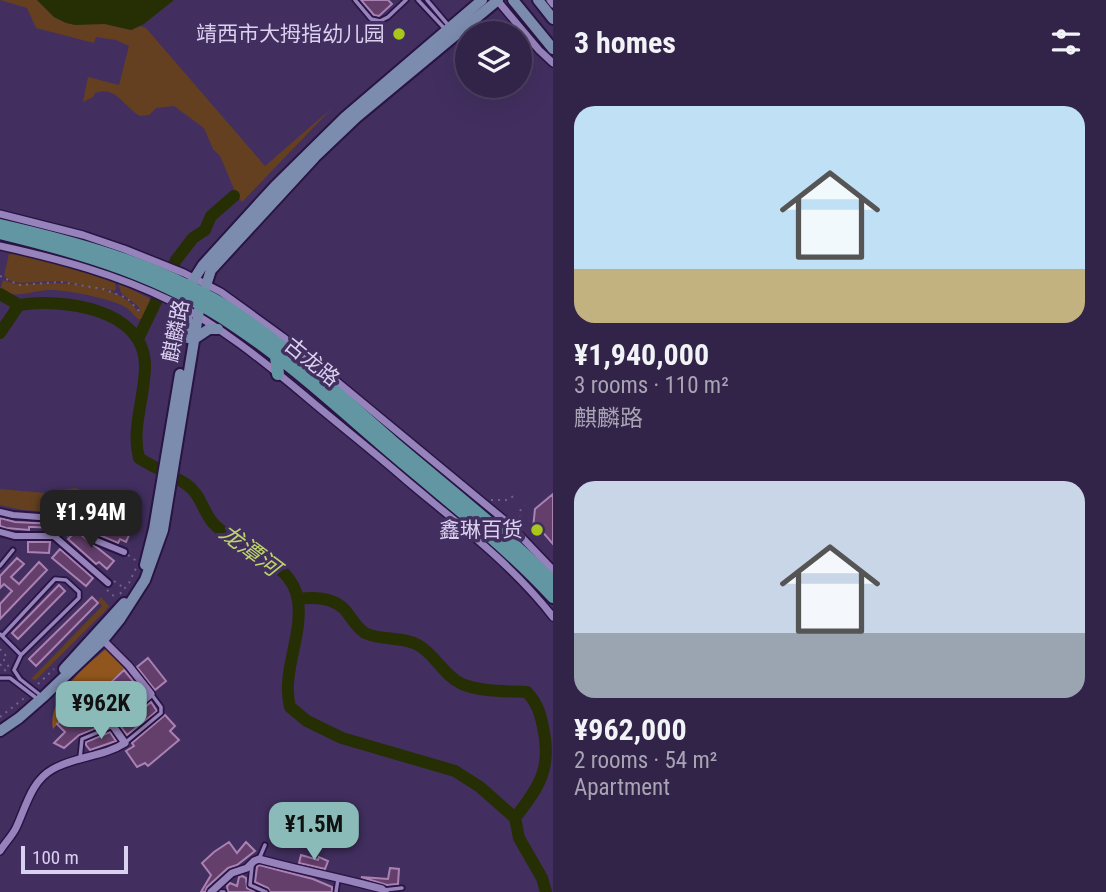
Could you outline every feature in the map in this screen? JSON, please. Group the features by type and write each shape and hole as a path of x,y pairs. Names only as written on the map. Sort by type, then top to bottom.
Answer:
{"main road":[{"name":"麒麟路","path":"0,730 43,697 103,639 120,620 145,580 160,540 164,494 188,338 189,293 203,265 313,148 381,85 482,0"},
{"name":"麒麟路","path":"171,453 201,300 212,270 315,157 357,117 497,0"},
{"path":"513,0 553,49"},
{"path":"538,0 553,19"},
{"name":"古龙路","path":"0,225 92,243 126,255 166,282"},
{"name":"古龙路","path":"0,233 64,255 108,262 166,282 201,300 236,326 284,351 370,416 505,534 553,582"},
{"path":"108,262 117,287"},
{"path":"194,339 209,329 218,328"},
{"path":"278,374 284,351"},
{"name":"古龙路","path":"284,351 318,391 434,488 482,536 553,597"},
{"path":"318,391 318,407"},
{"path":"356,423 358,439"},
{"path":"434,488 435,504"},
{"name":"麒麟路","path":"0,723 109,620 133,591 145,565 164,494"}],"street":[{"path":"497,0 553,63"},
{"path":"0,214 92,243"},
{"path":"0,246 64,255 117,287 166,282 201,300 244,308 284,351"},
{"path":"201,300 218,328 435,504 482,536 553,617"},
{"path":"370,416 508,523 553,570"},
{"path":"0,512 77,519 84,522 84,530 97,541 124,552"},
{"path":"0,532 15,536 54,536 108,583"},
{"path":"0,850 15,831 29,795 41,779 58,767 104,754 125,743 113,726 151,694 103,639"},
{"path":"218,891 232,873 247,868 256,861 313,871 385,891"}],"lane":[{"path":"355,0 371,19 380,21 388,18 405,0"},
{"path":"418,0 449,29"},
{"path":"427,0 449,29"},
{"path":"0,566 13,550"},
{"path":"8,674 21,655 79,598 79,593 66,580 55,579 1,635 21,655"},
{"path":"8,674 20,679 34,693"},
{"path":"8,674 34,693"},
{"path":"125,743 160,713 161,707 151,694"},
{"path":"80,759 82,739 113,726"},
{"path":"265,845 256,861 250,885 266,892"},
{"path":"238,871 251,876"},
{"path":"336,892 338,879"},
{"path":"385,891 402,888"}],"path":[{"path":"0,276 19,285 61,282 117,287 139,311"},
{"path":"75,511 75,496 60,495 59,510 75,511 82,511 82,502"},
{"path":"485,499 506,500 514,496"},
{"path":"75,501 90,505 93,498"},
{"path":"524,505 519,517 524,530"},
{"path":"54,536 61,527 68,529 70,533 63,543"},
{"path":"124,552 138,562"},
{"path":"114,605 129,583 140,558"},
{"path":"0,649 7,657 0,664 8,674"},
{"path":"4,660 8,674"},
{"path":"0,717 34,693 55,667"},
{"path":"122,696 141,681"}],"shaded area":[{"path":"0,0 37,0 54,17 66,23 105,24 131,30 140,26 146,28 265,166 332,108 242,202 204,128 174,106 156,108 149,115 140,116 114,94 102,91 83,102 88,77 119,85 129,46 116,40 96,37 94,43 36,28 27,8"},
{"path":"37,0 174,0 144,24 131,30 105,24 66,23 54,17"},
{"path":"9,254 36,257 77,268 115,282 116,289 114,291 60,281 11,281 4,276"},
{"path":"3,280 21,284 88,286 123,297 139,313 139,307 121,293 118,283 151,301 143,319 138,319 121,305 89,295 55,290 6,293 0,291"},
{"path":"75,488 91,493 88,503 77,499 76,494 62,493 58,496 55,512 22,510 0,505 0,489 45,493"},
{"path":"101,597 109,606 105,611 36,680 31,679 102,606 98,601"},
{"path":"107,648 126,667 107,684 110,689 100,699 67,720 64,717 53,729 53,717 62,694 79,673"}],"building":[{"path":"361,0 388,0 392,4 379,16 374,15"},
{"path":"553,494 553,544 541,530 538,532 533,528 535,509"},
{"path":"95,509 112,512 113,509 129,518 128,522 134,524 126,542 120,539 118,543 97,534 90,527"},
{"path":"0,518 15,522 57,524 57,528 6,528 0,526"},
{"path":"78,529 80,534 114,561 107,569 99,562 96,564 68,539"},
{"path":"28,542 50,542 49,553 28,552"},
{"path":"60,549 93,578 86,586 52,558"},
{"path":"17,558 24,564 11,577 19,584 39,562 47,570 0,619 0,604 12,591 4,584 0,588 0,576"},
{"path":"59,585 65,591 18,639 12,633"},
{"path":"92,597 98,603 36,666 29,659"},
{"path":"148,658 166,681 155,690 137,667"},
{"path":"124,670 143,693 107,724 79,735 64,748 54,743 65,732 57,724 64,718 67,722 84,710 92,720 106,710 101,699 111,688 108,685"},
{"path":"151,702 157,711 127,735 121,727"},
{"path":"165,715 175,726 170,731 179,740 148,766 145,763 137,767 126,751"},
{"path":"110,732 116,741 90,750 86,745 86,742"},
{"path":"229,842 237,853 246,842 255,851 237,865 228,868 205,892 201,892 211,875 202,863"},
{"path":"301,855 328,861 325,869 299,863"},
{"path":"259,865 313,879 332,887 332,892 270,892 268,888 255,882"},
{"path":"390,868 399,869 398,884 387,885 361,877 388,879"},
{"path":"239,877 246,878 247,888 255,892 228,892 227,886 230,883 237,886"}],"waterway":[{"path":"138,339 176,260 193,238 205,230 211,216 234,196"},
{"path":"0,294 19,305"},
{"name":"龙潭河","path":"0,333 19,305 36,303 56,303 98,311 116,319 131,331 141,346 145,366 137,424 139,458 191,488 213,523 275,565 294,587 299,614 288,681 290,707 307,721 342,738 455,771 480,787 515,818 519,838 542,878 546,892"},
{"path":"298,599 316,598 334,602 344,609 365,633 418,645 450,676 469,687 527,692 541,717 545,765 537,786 515,818"}],"place":[{"name":"靖西市大拇指幼儿园","path":"399,34"},
{"name":"鑫琳百货","path":"537,530"}]}
